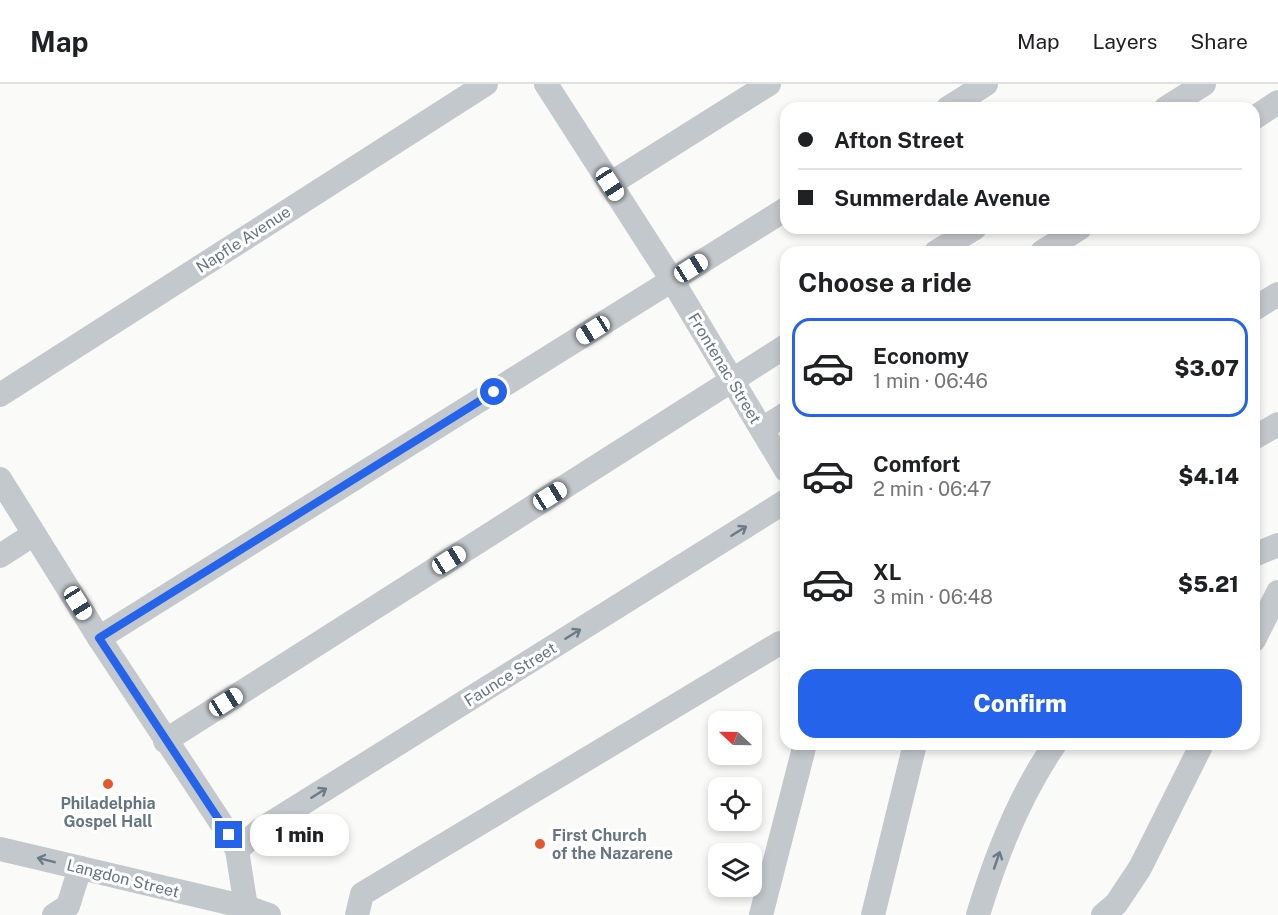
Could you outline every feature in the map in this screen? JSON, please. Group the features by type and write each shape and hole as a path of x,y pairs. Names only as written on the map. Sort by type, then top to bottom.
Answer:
{"street":[{"name":"Napfle Avenue","path":"0,395 486,84"},
{"name":"Frontenac Street","path":"546,84 672,280 780,460"},
{"path":"610,184 769,84"},
{"path":"958,102 986,84"},
{"path":"1176,102 1204,84"},
{"path":"1260,113 1278,102"},
{"path":"99,638 780,213"},
{"path":"946,246 965,234"},
{"path":"1052,246 1070,234"},
{"path":"1260,305 1278,294"},
{"path":"165,741 780,350"},
{"path":"762,429 780,418"},
{"path":"1260,434 1278,424"},
{"path":"0,478 165,741 229,835 237,850 244,911"},
{"name":"Faunce Street","path":"237,850 260,830 780,505"},
{"path":"0,555 34,534"},
{"path":"1260,552 1278,545"},
{"path":"1260,628 1278,592"},
{"path":"357,915 362,894 780,643"},
{"path":"761,915 803,750"},
{"path":"873,915 914,750"},
{"path":"978,915 1005,836 1037,770 1051,750"},
{"path":"1103,915 1116,904 1140,868 1199,750"},
{"name":"Langdon Street","path":"0,849 244,911 269,915"},
{"path":"54,915 68,906 80,868"}],"place":[{"name":"Philadelphia Gospel Hall","path":"108,784"},
{"name":"First Church of the Nazarene","path":"540,844"}],"route":[{"path":"229,835 99,638 494,392"}]}
